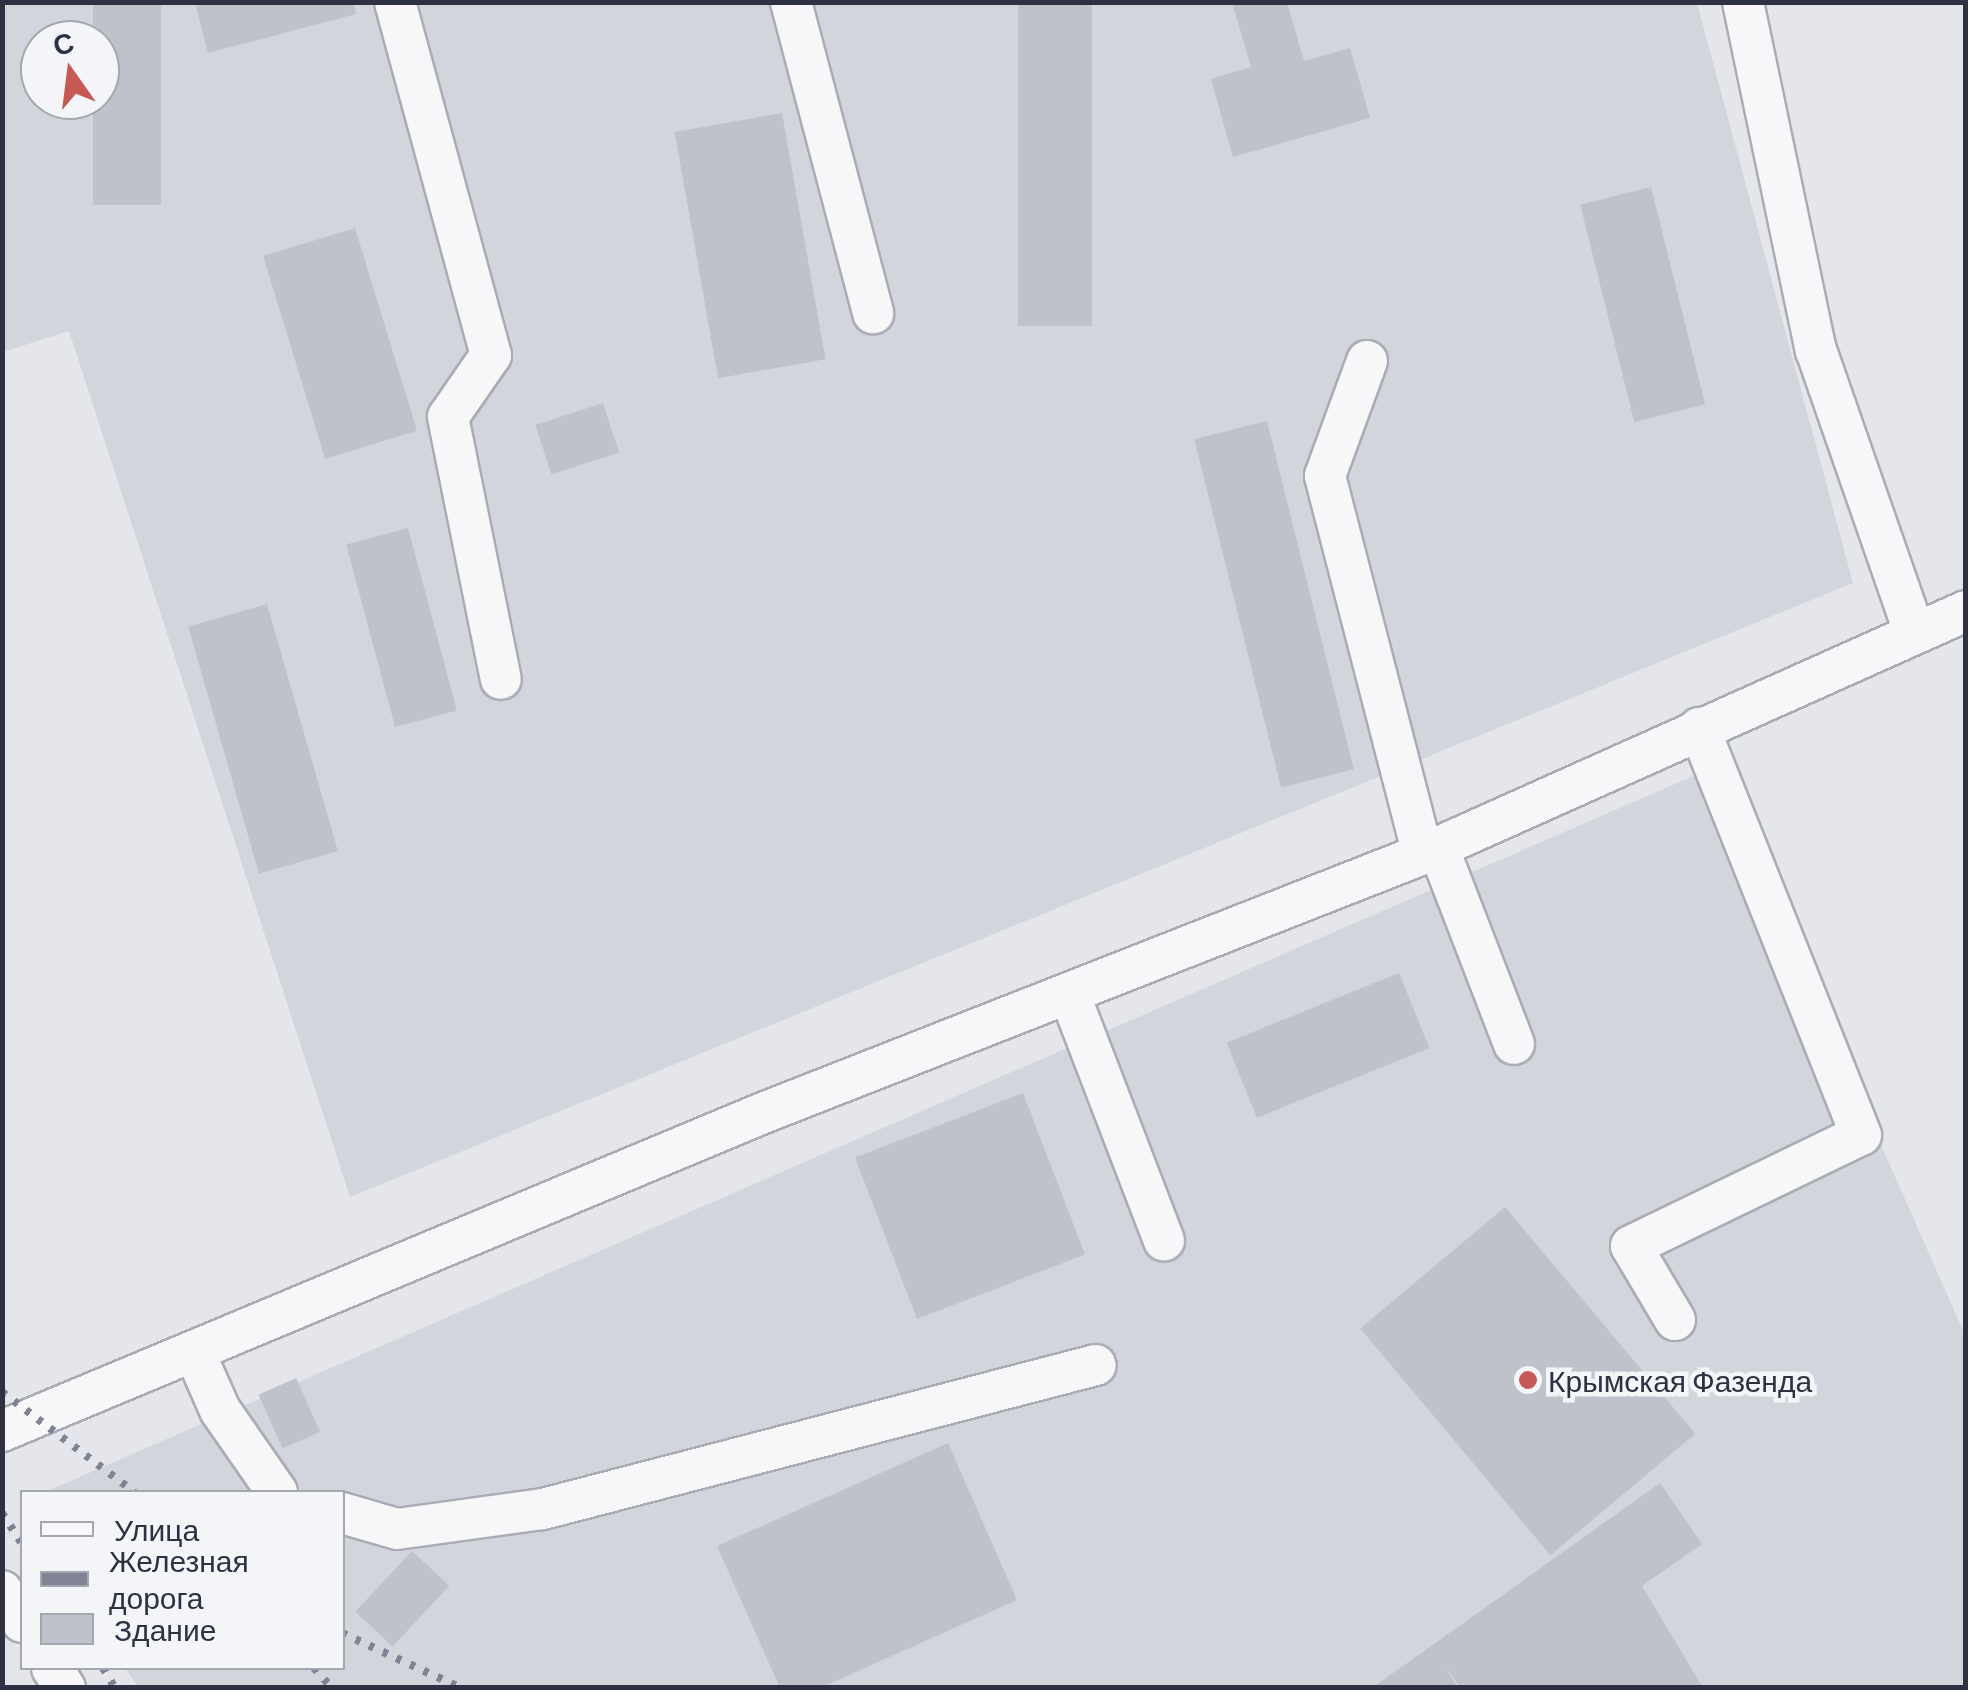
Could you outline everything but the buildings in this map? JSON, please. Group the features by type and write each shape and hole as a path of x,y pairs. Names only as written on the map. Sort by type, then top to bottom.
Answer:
{"street":[{"path":"395,2 491,354 448,417 501,679"},
{"path":"791,2 873,313"},
{"path":"1743,2 1816,350 1914,631"},
{"path":"1368,361 1325,476 1430,850 1514,1044"},
{"path":"2,1431 1069,992 1430,850 1966,611"},
{"path":"1675,1320 1630,1246 1861,1135 1699,728"},
{"path":"1069,992 1164,1240"},
{"path":"194,1351 220,1410 277,1490"},
{"path":"345,1514 397,1529 543,1509 1096,1365"},
{"path":"2,1591 20,1619"}],"shaded area":[{"path":"2,3 1697,3 1853,583 350,1197 69,331 3,352"},
{"path":"1714,767 1965,1335 1965,1687 138,1687 126,1670 345,1670 345,1490 50,1490"}],"railway":[{"path":"2,1392 131,1490"},
{"path":"2,1513 20,1541"},
{"path":"345,1634 461,1688"},
{"path":"104,1670 115,1688"},
{"path":"316,1670 332,1688"}],"place":[{"name":"Крымская Фазенда","path":"1528,1380"}]}
